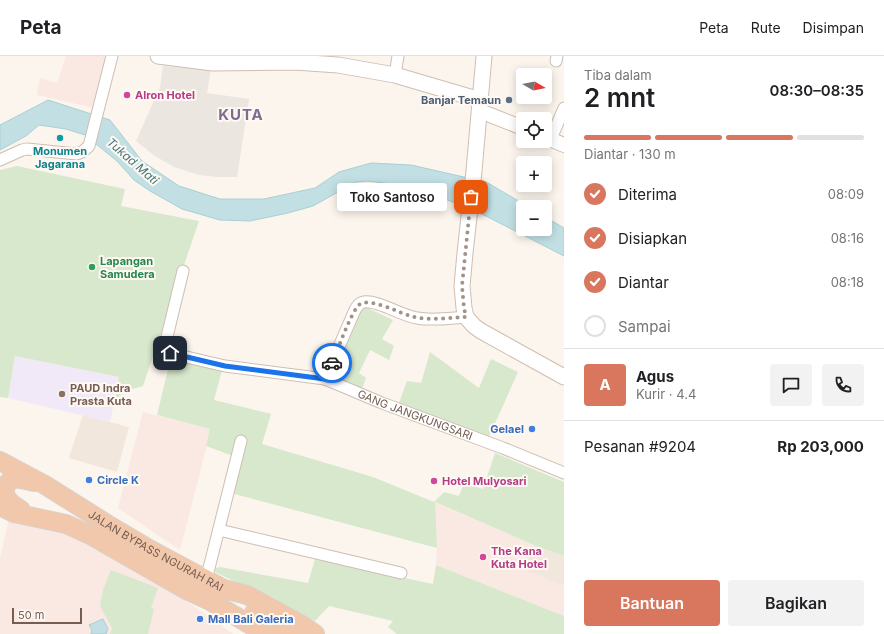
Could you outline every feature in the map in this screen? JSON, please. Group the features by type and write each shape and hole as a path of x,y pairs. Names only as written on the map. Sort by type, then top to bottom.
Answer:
{"highway":[{"name":"JALAN BYPASS NGURAH RAI","path":"0,461 45,485 107,524 206,580 224,589 248,595 302,625 315,634"},
{"path":"34,518 6,500 4,492 5,488 9,482 16,478 45,485"},
{"name":"JALAN BYPASS NGURAH RAI","path":"0,506 14,514 66,524 92,536 192,594 206,610 244,634"},
{"path":"224,589 236,601 251,612 291,634"},
{"path":"192,594 210,601 266,634"}],"main road":[{"path":"158,56 214,63 260,59 338,65 395,75 480,106"},
{"path":"484,56 462,286 466,317 481,331 564,377"}],"street":[{"path":"0,160 27,149 77,154 89,146 112,56"},
{"path":"395,75 398,56"},
{"path":"480,106 516,124"},
{"path":"553,140 564,108"},
{"name":"GANG JANGKUNGSARI","path":"183,271 164,349 165,352 225,366 325,379 382,403 564,472"},
{"path":"325,379 354,312 363,302 381,305 415,318 466,317"},
{"path":"206,580 241,441"},
{"path":"219,530 401,573"}],"shaded area":[{"path":"66,56 107,56 94,108 37,95 40,78 57,83"},
{"path":"163,66 211,69 207,93 249,99 237,177 199,175 174,167 155,156 136,141 160,87"},
{"name":"PAUD Indra Prasta Kuta","path":"15,356 119,377 110,422 8,398"},
{"path":"143,412 211,429 180,550 118,508"},
{"path":"83,415 129,427 117,472 69,458"},
{"name":"The Kana Kuta Hotel","path":"434,502 534,545 525,570 564,586 564,616 436,565 437,542"},
{"path":"9,519 70,535 192,605 233,634 0,634 0,558"},
{"path":"531,544 564,556 564,586 521,569"}],"green space":[{"name":"Lapangan Samudera","path":"17,166 125,189 121,206 199,221 143,386 125,391 115,400 119,377 15,356 8,398 0,397 0,170"},
{"path":"363,306 393,320 382,339 394,346 389,360 370,350 359,373 366,378 361,392 329,378"},
{"path":"430,352 479,388 491,359 518,372 489,437 399,403 407,381 421,383"},
{"path":"171,357 222,370 214,400 271,414 262,444 373,477 434,502 444,492 459,496 464,483 483,489 495,453 564,482 564,556 534,545 435,502 437,548 227,492 236,457 206,446 210,429 157,415"},
{"path":"315,559 433,584 436,565 564,616 564,634 397,634 388,627 393,621 329,606 315,621 215,572 216,568 220,567 308,583"},
{"path":"111,570 158,588 151,608 154,609 148,634 110,634 112,628 100,606 103,590"}],"water":[{"name":"Tukad Mati","path":"48,100 110,120 142,161 179,186 220,199 264,199 315,188 339,172 371,163 411,165 486,182 517,200 516,231 482,214 416,187 368,181 356,182 313,206 288,213 250,221 220,220 182,209 150,191 134,180 117,161 85,135 66,129 39,125 26,136 0,150 0,125"},
{"name":"Tukad Mati","path":"552,221 564,228 564,256 525,236 552,236"},
{"path":"103,619 108,629 106,634 91,634 92,630 89,625"}],"way so far":[{"path":"332,363 354,312 363,302 381,305 415,318 429,319 466,317 462,298 462,286 471,197"}],"place":[{"name":"Alron Hotel","path":"127,95"},
{"name":"Banjar Temaun","path":"509,100"},
{"name":"Monumen Jagarana","path":"60,138"},
{"name":"Toko Santoso","path":"471,197"},
{"name":"Lapangan Samudera","path":"92,267"},
{"name":"PAUD Indra Prasta Kuta","path":"62,394"},
{"name":"Gelael","path":"532,429"},
{"name":"Circle K","path":"89,480"},
{"name":"Hotel Mulyosari","path":"434,481"},
{"name":"The Kana Kuta Hotel","path":"483,557"},
{"name":"Mall Bali Galeria","path":"200,619"}],"district":[{"name":"KUTA","path":"241,114"}],"route":[{"path":"170,353 225,366 325,379 332,363"}]}
